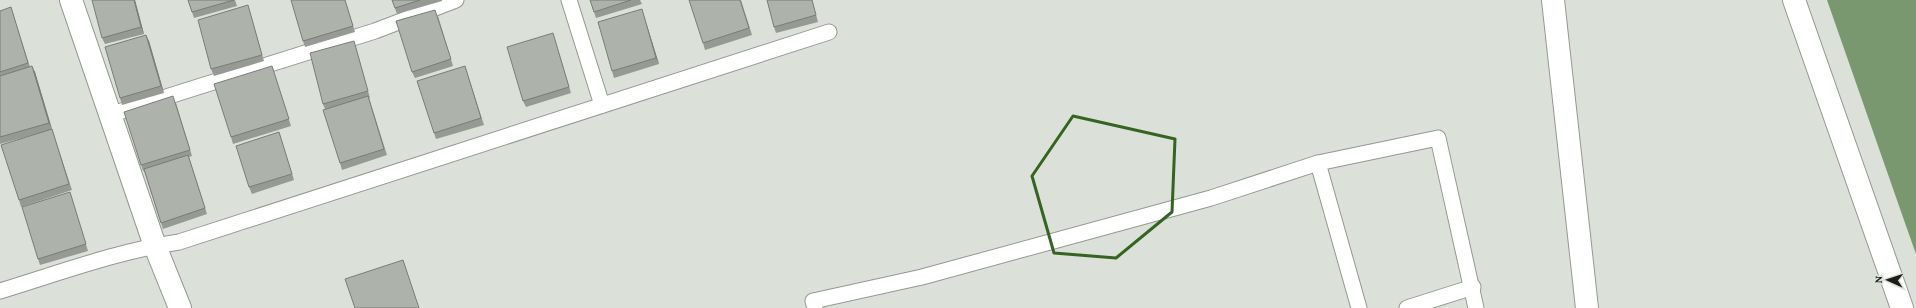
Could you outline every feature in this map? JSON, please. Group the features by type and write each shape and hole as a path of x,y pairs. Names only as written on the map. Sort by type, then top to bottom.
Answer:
{"street":[{"path":"71,0 109,115 155,246 180,308"},
{"path":"1553,0 1587,308"},
{"path":"1794,0 1902,308"}],"lane":[{"path":"109,115 375,31 456,0"},
{"path":"569,0 602,105"},
{"path":"0,291 108,258 155,246 179,242 829,32"},
{"path":"815,308 813,301 922,277 1188,204 1318,163 1438,138 1473,287 1476,308"},
{"path":"1318,163 1359,308"},
{"path":"1407,308 1473,287"}],"highlighted area":[{"path":"1073,116 1175,139 1172,212 1116,258 1054,253 1032,176"}],"shaded area":[{"path":"1827,0 1916,0 1916,254 1905,223"}],"building":[{"path":"92,0 134,0 141,27 102,38"},
{"path":"188,0 234,0 192,12"},
{"path":"291,0 345,0 353,26 303,41"},
{"path":"392,0 420,0 395,8"},
{"path":"590,0 631,0 594,12"},
{"path":"689,0 740,0 749,28 703,43"},
{"path":"767,0 812,0 816,15 774,27"},
{"path":"248,5 262,55 211,69 198,20"},
{"path":"11,7 28,63 0,72 0,11"},
{"path":"642,9 656,58 612,71 598,22"},
{"path":"435,10 451,59 412,72 396,21"},
{"path":"553,33 569,87 523,101 507,47"},
{"path":"146,35 161,86 120,98 105,47"},
{"path":"354,41 368,91 323,104 310,53"},
{"path":"32,66 49,123 0,137 0,76"},
{"path":"272,66 289,119 231,137 214,84"},
{"path":"465,66 481,118 434,133 417,81"},
{"path":"173,96 190,150 141,165 124,112"},
{"path":"368,96 384,149 340,163 323,110"},
{"path":"52,129 69,184 19,200 1,145"},
{"path":"279,132 292,174 249,187 236,146"},
{"path":"188,155 205,208 161,223 144,169"},
{"path":"70,192 86,244 38,259 22,207"},
{"path":"403,260 419,308 355,308 345,279"}]}
